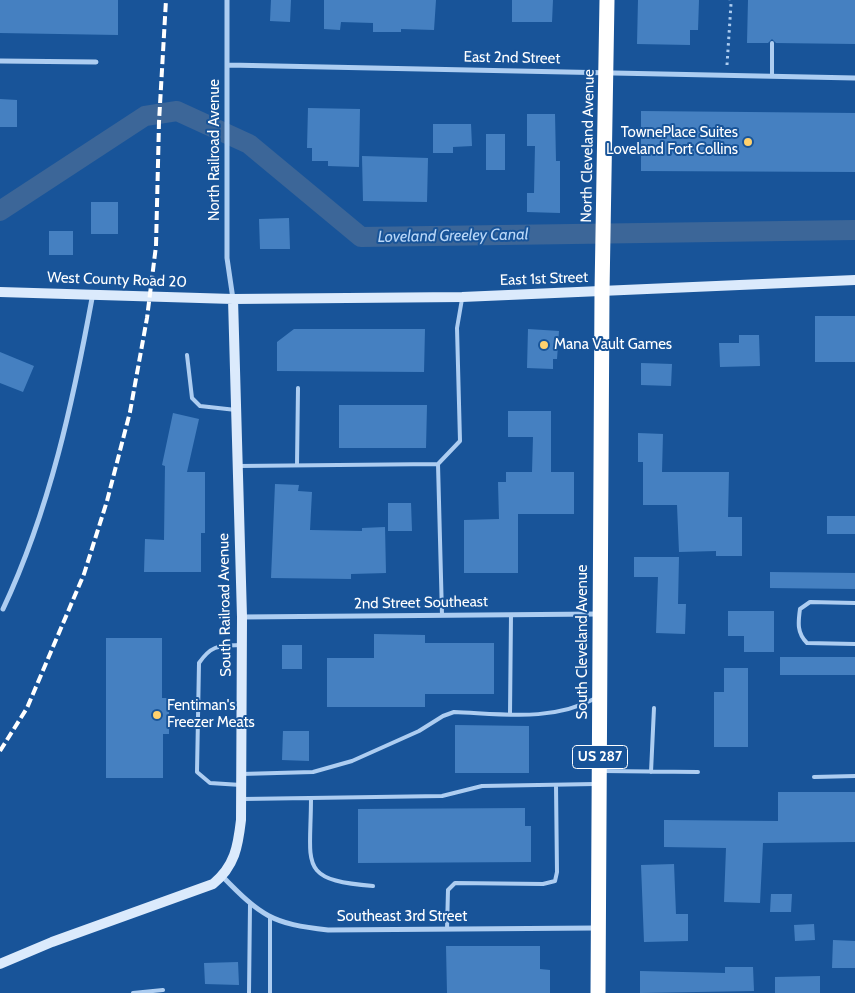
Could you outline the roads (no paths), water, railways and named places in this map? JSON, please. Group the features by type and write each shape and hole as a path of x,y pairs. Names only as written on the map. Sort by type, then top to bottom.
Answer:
{"highway":[{"name":"North Cleveland Avenue","path":"602,292 605,218 607,0"},
{"name":"South Cleveland Avenue","path":"598,993 602,292"}],"main road":[{"name":"East 1st Street","path":"233,299 602,292 855,280"},
{"name":"West County Road 20","path":"0,292 93,293 233,299"},
{"name":"South Railroad Avenue","path":"0,964 52,942 213,884 222,876 238,849 241,799 242,617 233,299"}],"street":[{"name":"North Railroad Avenue","path":"227,0 227,258 233,299"},
{"path":"0,61 96,62"},
{"name":"East 2nd Street","path":"228,65 855,78"},
{"path":"2,609 34,538 61,449 93,293"},
{"name":"2nd Street Southeast","path":"242,617 601,614"},
{"name":"Southeast 3rd Street","path":"222,876 250,905 270,918 301,927 328,930 598,928"}],"lane":[{"path":"772,43 772,76"},
{"path":"442,615 438,464 460,441 457,328 462,296"},
{"path":"187,355 192,398 200,406 236,410"},
{"path":"297,465 298,388"},
{"path":"237,466 438,464"},
{"path":"855,603 810,602 800,609 798,620 801,637 807,643 855,644"},
{"path":"510,714 512,615"},
{"path":"241,785 210,783 197,772 199,663 208,651 216,646 242,645"},
{"path":"241,774 313,772 352,762 419,731 443,716 454,712 538,715 576,709 600,696"},
{"path":"651,772 654,708"},
{"path":"241,799 442,796 482,786 556,785 651,772 698,772"},
{"path":"814,776 855,776"},
{"path":"447,929 448,890 455,883 544,884 555,881 558,872 556,785"},
{"path":"311,798 312,864 319,875 342,884 374,886"},
{"path":"249,993 250,905"},
{"path":"270,918 270,993"},
{"path":"134,993 163,990"}],"waterway":[{"name":"Loveland Greeley Canal","path":"0,211 145,116 177,111 249,144 361,237 855,230"}],"railway":[{"path":"0,751 27,708 84,574 107,501 130,412 147,318 156,246 159,122 166,0"}],"place":[{"name":"TownePlace Suites Loveland Fort Collins","path":"748,142"},
{"name":"Mana Vault Games","path":"544,345"},
{"name":"Fentiman's Freezer Meats","path":"157,715"}]}
